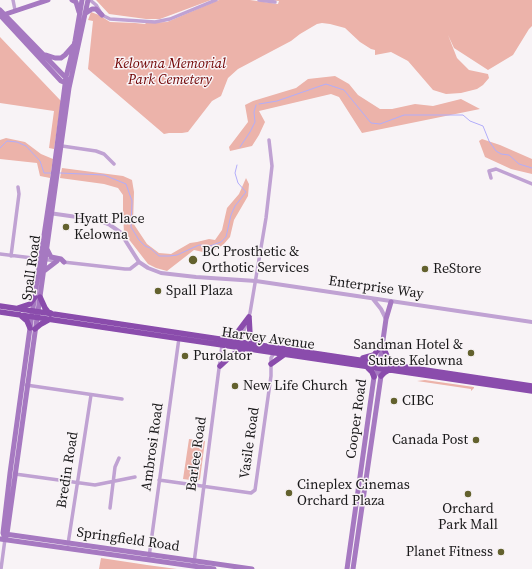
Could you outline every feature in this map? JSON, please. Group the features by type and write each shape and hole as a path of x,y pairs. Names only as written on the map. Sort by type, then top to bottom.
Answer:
{"highway":[{"path":"16,309 30,304 38,297 52,317 33,329 20,314"},
{"name":"Harvey Avenue","path":"0,306 52,317 274,353"},
{"name":"Harvey Avenue","path":"0,312 35,314"},
{"name":"Harvey Avenue","path":"52,317 190,334 263,345 287,352 366,366 404,366 532,386"},
{"path":"220,339 236,333 249,317"},
{"path":"249,317 250,335 253,340 263,345"},
{"path":"179,338 190,334"},
{"path":"225,345 240,342"},
{"path":"359,359 367,358 374,354 382,344 387,356 392,362 404,366"},
{"path":"220,366 232,355 246,348"},
{"path":"274,353 279,350 287,352"},
{"path":"271,364 287,352"},
{"name":"Harvey Avenue","path":"287,352 359,359 379,365 389,370 532,391"},
{"path":"366,366 372,372 374,377"},
{"path":"381,376 389,370"},
{"path":"479,383 486,378"}],"main road":[{"path":"48,0 0,15 61,81 65,84 71,83"},
{"path":"72,0 76,2 80,14"},
{"name":"Spall Road","path":"2,535 55,178 66,77 75,41 82,0"},
{"name":"Spall Road","path":"56,170 62,146 71,83 89,0"},
{"path":"86,13 96,8 102,15"},
{"path":"0,10 71,83"},
{"path":"43,54 55,58 61,58 67,54 75,41"},
{"name":"Spall Road","path":"38,297 44,271 43,259 47,250 50,213"},
{"path":"47,250 51,257 61,259 64,262"},
{"path":"44,271 57,261"},
{"name":"Cooper Road","path":"347,569 374,377 379,365 386,319 391,302"},
{"name":"Cooper Road","path":"353,569 381,376 379,365"},
{"name":"Spall Road","path":"2,535 12,473"},
{"name":"Springfield Road","path":"2,535 68,546 193,563 252,569"},
{"name":"Springfield Road","path":"193,563 214,569"}],"street":[{"path":"12,11 13,0"},
{"path":"89,0 96,4 102,15 110,19 155,22 170,19 216,0"},
{"path":"259,0 275,2"},
{"path":"240,342 249,317 271,183 272,166 269,140"},
{"path":"62,146 96,151 104,154 114,164"},
{"path":"491,178 489,171 496,169 532,184"},
{"path":"11,256 19,194 18,187"},
{"name":"Enterprise Way","path":"50,213 98,220 110,225 120,232 139,262 148,268 161,273 256,281 532,322"},
{"path":"0,254 124,270 130,269 139,262"},
{"path":"373,299 381,309 386,319"},
{"name":"Ambrosi Road","path":"149,557 179,338"},
{"name":"Barlee Road","path":"193,563 220,366 225,345"},
{"name":"Vasile Road","path":"203,486 251,493 255,490 271,358 274,353"},
{"path":"25,385 122,399"},
{"name":"Bredin Road","path":"68,546 91,395"},
{"path":"110,508 115,467 119,458"},
{"path":"12,473 77,484 95,485 134,477"},
{"path":"159,480 203,486"},
{"name":"Spall Road","path":"0,569 2,535"}],"green space":[{"path":"96,0 211,0 160,19 146,19 109,14"},
{"name":"Kelowna Memorial Park Cemetery","path":"219,0 250,0 278,4 279,1 269,0 532,0 532,26 513,55 488,70 454,48 448,35 457,58 469,70 488,74 489,78 477,89 461,93 446,94 433,90 408,61 391,52 375,55 375,50 360,42 345,28 330,24 317,24 291,41 238,69 228,78 221,96 212,101 188,132 182,133 164,134 88,69 93,21 88,20 91,12 110,22 145,24 167,22"},
{"path":"0,37 61,101 54,149 49,148 54,111 0,103"},
{"path":"335,76 349,84 358,95 380,109 392,109 415,104 433,106 461,99 480,109 362,133 339,97 331,94 259,111 265,122 252,146 230,151 229,147 248,122 245,105 253,101 296,88 308,79"},
{"path":"6,138 25,142 41,154 53,159 50,178 40,176 37,163 0,159 0,140"},
{"path":"482,139 532,159 532,174 511,169 485,157 479,141"},
{"path":"62,168 123,176 132,180 134,192 133,223 147,244 159,253 171,254 190,243 209,239 215,240 222,230 227,208 239,194 246,178 249,184 248,196 234,220 230,237 223,245 211,252 194,250 167,271 148,264 124,233 123,195 118,188 104,184 60,178"},
{"path":"425,380 474,388 471,391 471,389 417,381"},
{"path":"189,439 205,441 200,479 198,481 183,479"},
{"path":"101,558 147,565 177,569 99,569"}],"waterway":[{"path":"259,104 277,101 326,84 344,90 371,123 380,124 404,115 463,115 470,121 483,126 489,141 496,151 501,154 509,155 519,164 532,168"},
{"path":"240,147 255,122 254,112 256,105"},
{"path":"0,148 7,141 17,142 26,146 40,161 44,173 51,173"},
{"path":"60,173 104,175 126,184 132,201 131,227 139,240 145,246 150,248 159,256 169,256 177,255 199,245 210,246 221,242 226,237 231,215 235,206 246,192 238,183 235,173 237,165"}],"place":[{"name":"Hyatt Place Kelowna","path":"66,227"},
{"name":"BC Prosthetic & Orthotic Services","path":"193,260"},
{"name":"ReStore","path":"425,269"},
{"name":"Spall Plaza","path":"158,291"},
{"name":"Sandman Hotel & Suites Kelowna","path":"471,353"},
{"name":"Purolator","path":"185,356"},
{"name":"New Life Church","path":"235,386"},
{"name":"CIBC","path":"394,401"},
{"name":"Canada Post","path":"476,440"},
{"name":"Cineplex Cinemas Orchard Plaza","path":"289,493"},
{"name":"Orchard Park Mall","path":"468,494"},
{"name":"Planet Fitness","path":"501,552"}]}
